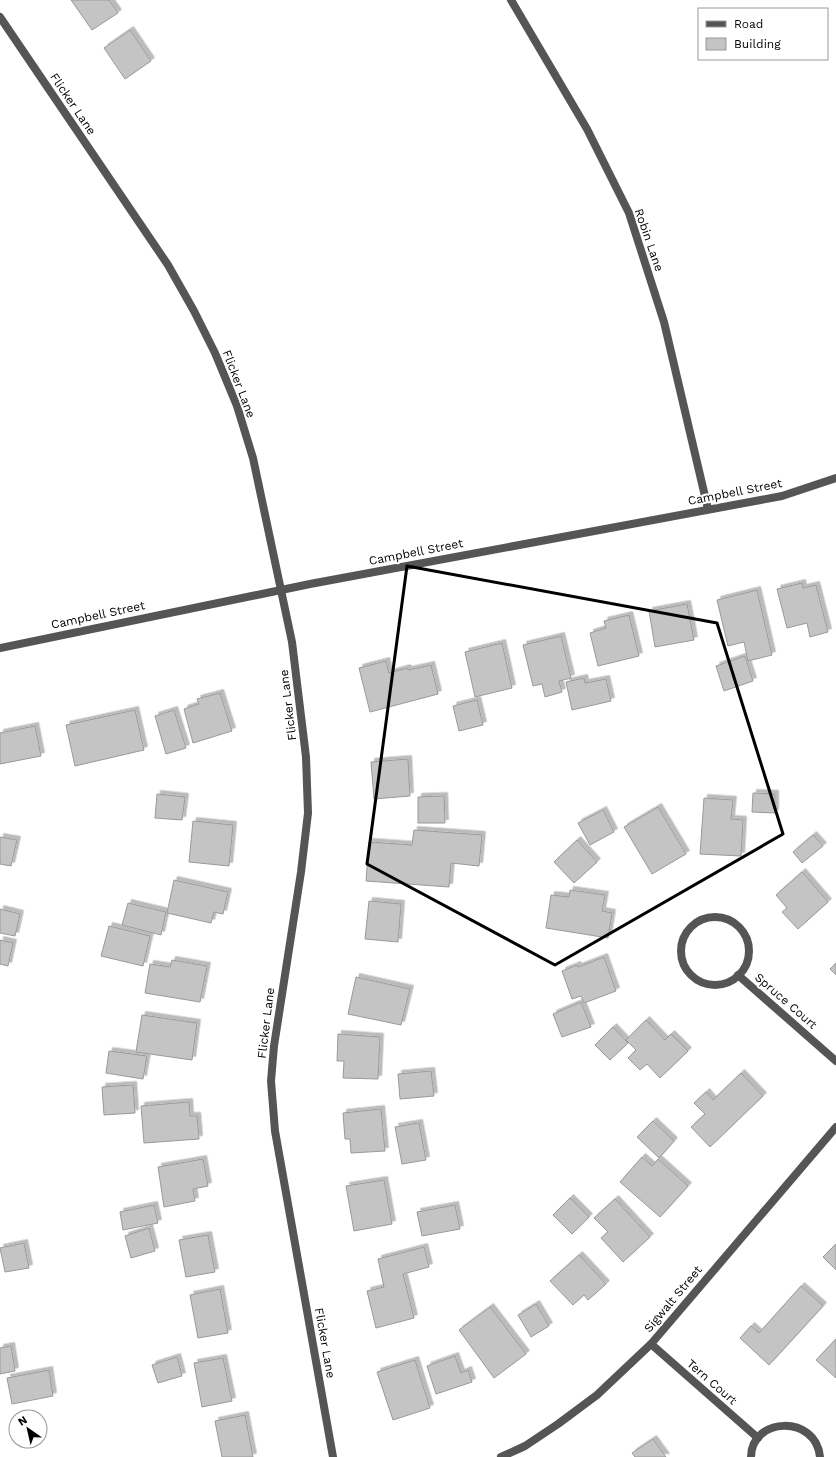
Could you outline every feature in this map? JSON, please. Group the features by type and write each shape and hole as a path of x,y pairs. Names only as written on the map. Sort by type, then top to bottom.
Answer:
{"street":[{"name":"Robin Lane","path":"511,0 587,129 629,213 664,322 708,510"},
{"name":"Flicker Lane","path":"0,17 168,265 194,311 215,353 237,406 253,458 292,642 306,757 308,813 301,872 278,1016 271,1082 275,1131 333,1457"},
{"name":"Campbell Street","path":"0,648 281,589 782,496 836,478"},
{"name":"Spruce Court","path":"709,917 721,917 736,924 744,933 748,944 748,956 745,966 738,975 729,982 713,984 705,983 694,978 683,964 681,956 682,945 688,930 697,922 709,917"},
{"name":"Spruce Court","path":"738,975 836,1061"},
{"name":"Sigwalt Street","path":"501,1457 524,1446 558,1424 597,1395 651,1344 836,1127"},
{"name":"Tern Court","path":"651,1344 758,1438"},
{"path":"751,1457 752,1448 758,1438 770,1428 786,1425 801,1428 811,1435 819,1450 820,1457"}],"highlighted area":[{"path":"407,566 717,623 783,834 555,965 367,864"}],"building":[{"path":"71,0 109,0 118,13 92,30"},
{"path":"130,30 151,61 125,79 104,48"},
{"path":"802,583 803,588 816,585 828,632 810,637 807,623 787,628 777,589"},
{"path":"757,590 772,655 748,661 744,642 728,646 717,600"},
{"path":"687,604 694,640 655,647 649,611"},
{"path":"629,615 639,656 598,666 590,633 606,628 604,621"},
{"path":"561,636 571,678 559,681 562,692 545,697 542,684 533,686 523,645"},
{"path":"502,643 512,688 475,697 465,652"},
{"path":"745,656 753,681 724,691 716,666"},
{"path":"386,661 389,673 407,668 408,670 431,665 438,694 370,712 359,668"},
{"path":"584,678 585,683 606,679 611,701 572,710 566,682"},
{"path":"220,693 232,731 193,743 184,709 199,704 197,699"},
{"path":"477,700 483,725 459,731 453,706"},
{"path":"135,710 144,750 75,766 66,725"},
{"path":"174,710 186,748 166,754 155,716"},
{"path":"35,726 41,756 0,764 0,733"},
{"path":"408,759 410,796 374,799 371,762"},
{"path":"753,793 775,794 775,813 752,812"},
{"path":"157,794 185,797 182,820 155,818"},
{"path":"444,796 445,823 418,823 418,797"},
{"path":"704,798 733,800 731,819 743,820 741,856 700,854"},
{"path":"658,807 686,854 652,874 624,827"},
{"path":"603,810 614,832 590,845 578,823"},
{"path":"193,821 233,825 229,866 189,862"},
{"path":"414,830 482,835 479,866 451,863 449,887 366,881 369,842 412,845"},
{"path":"813,835 823,846 802,863 793,852"},
{"path":"0,837 17,840 11,866 0,864"},
{"path":"577,840 597,862 574,883 554,862"},
{"path":"802,872 828,902 798,929 782,912 787,908 776,895"},
{"path":"174,880 228,892 223,914 214,912 211,923 167,913"},
{"path":"570,890 605,895 602,911 612,913 608,938 546,928 551,895 569,897"},
{"path":"369,901 401,904 398,942 365,939"},
{"path":"128,903 166,912 161,935 122,925"},
{"path":"0,909 20,914 15,936 0,933"},
{"path":"109,926 150,936 143,966 101,956"},
{"path":"0,940 13,943 8,966 0,964"},
{"path":"604,957 616,991 584,1003 581,996 572,999 562,971 577,965 578,967"},
{"path":"172,960 207,966 200,1002 145,993 150,964 170,967"},
{"path":"836,963 836,975 830,969"},
{"path":"356,977 410,989 401,1025 348,1014"},
{"path":"581,1002 591,1027 562,1037 553,1014"},
{"path":"142,1015 197,1023 192,1060 136,1052"},
{"path":"646,1020 665,1040 671,1034 688,1051 660,1078 647,1064 640,1070 628,1058 636,1050 626,1040"},
{"path":"613,1027 628,1043 610,1060 595,1045"},
{"path":"338,1034 380,1037 378,1079 343,1078 344,1061 337,1061"},
{"path":"109,1051 147,1056 143,1079 106,1073"},
{"path":"431,1071 434,1096 400,1099 398,1074"},
{"path":"741,1073 763,1096 710,1147 691,1127 705,1114 694,1103 706,1092 713,1100"},
{"path":"133,1085 135,1113 104,1115 102,1087"},
{"path":"189,1102 190,1116 197,1116 199,1139 144,1143 141,1106"},
{"path":"381,1109 385,1151 351,1153 350,1139 345,1139 343,1113"},
{"path":"653,1121 674,1141 659,1158 637,1137"},
{"path":"419,1123 426,1160 402,1164 395,1127"},
{"path":"642,1157 652,1166 658,1159 688,1186 660,1217 620,1182"},
{"path":"203,1159 208,1186 193,1189 195,1201 164,1207 158,1167"},
{"path":"384,1180 392,1224 354,1231 346,1186"},
{"path":"570,1198 589,1217 572,1234 553,1215"},
{"path":"615,1199 650,1237 623,1262 601,1238 608,1232 594,1218"},
{"path":"154,1205 158,1223 123,1230 120,1212"},
{"path":"455,1205 460,1229 422,1236 417,1212"},
{"path":"149,1228 155,1251 131,1258 125,1236"},
{"path":"208,1235 215,1272 186,1277 179,1240"},
{"path":"24,1243 29,1268 5,1272 0,1248"},
{"path":"836,1244 836,1270 823,1257"},
{"path":"424,1247 429,1267 403,1274 414,1318 376,1328 367,1291 384,1287 378,1259"},
{"path":"579,1255 606,1284 588,1300 584,1295 573,1305 550,1281"},
{"path":"801,1286 823,1306 769,1365 740,1338 751,1326 759,1333"},
{"path":"220,1289 228,1333 198,1338 190,1295"},
{"path":"536,1304 549,1326 531,1337 518,1315"},
{"path":"490,1307 526,1354 494,1378 459,1330"},
{"path":"836,1339 836,1378 816,1360"},
{"path":"11,1346 15,1371 0,1374 0,1348"},
{"path":"455,1356 461,1373 468,1370 472,1382 436,1394 427,1366"},
{"path":"177,1357 182,1376 158,1383 152,1365"},
{"path":"223,1358 232,1401 202,1407 194,1363"},
{"path":"415,1360 430,1408 393,1420 377,1372"},
{"path":"49,1370 53,1396 12,1404 7,1378"},
{"path":"245,1415 253,1457 222,1457 215,1421"},
{"path":"653,1439 666,1457 635,1457 632,1453"}]}
